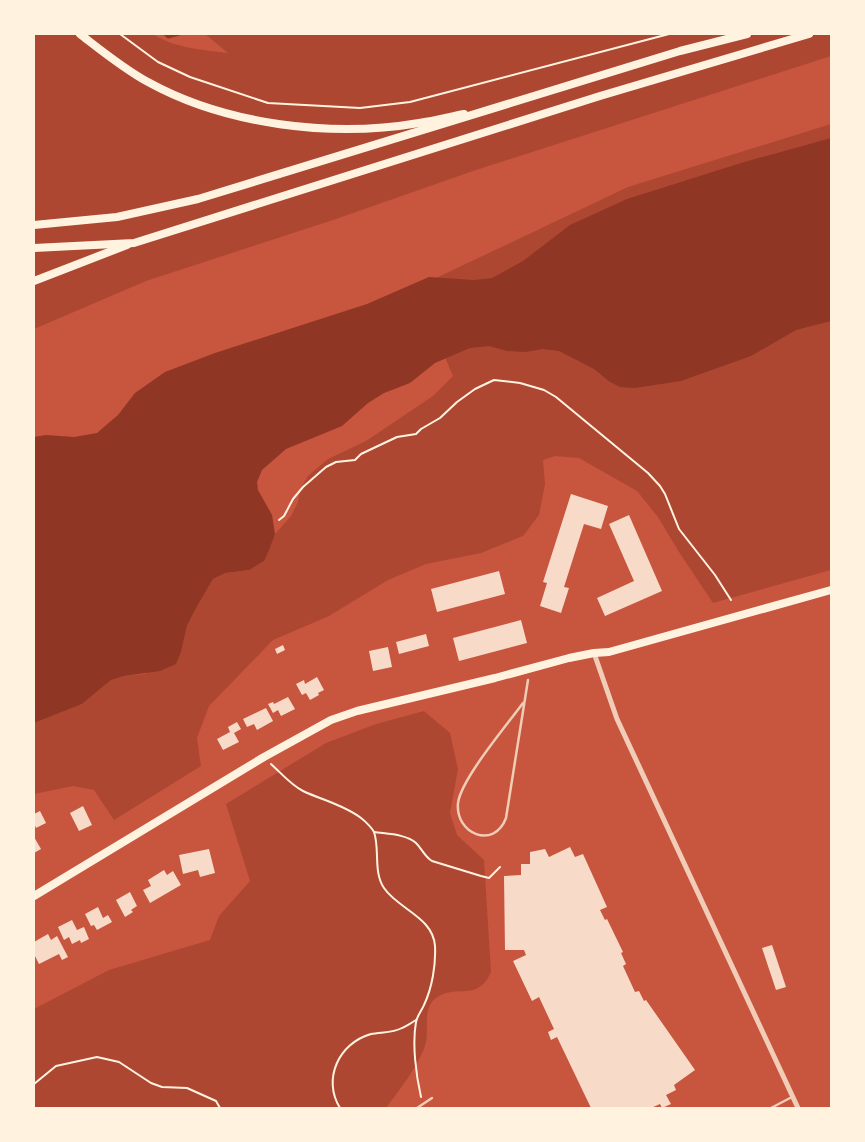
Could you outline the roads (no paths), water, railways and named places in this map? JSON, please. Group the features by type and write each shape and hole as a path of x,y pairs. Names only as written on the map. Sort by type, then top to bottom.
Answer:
{"main road":[{"path":"80,34 106,54 159,88 184,99 234,116 263,122 340,128 383,127 418,123 512,103"},
{"path":"34,225 117,217 184,203 680,51 747,34"},
{"path":"34,281 134,242 600,96 809,34"},
{"path":"34,248 134,242"},
{"path":"34,896 264,757 331,720 357,711 422,694 496,678 594,653 609,652 831,590"}],"street":[{"path":"594,653 617,719 798,1108"}],"lane":[{"path":"523,703 462,790 458,803 459,815 465,826 474,834 484,836 495,833 503,827 528,680"},
{"path":"771,1108 792,1097"},
{"path":"417,1108 432,1098"}],"waterway":[{"path":"165,34 168,37 179,34"}]}
